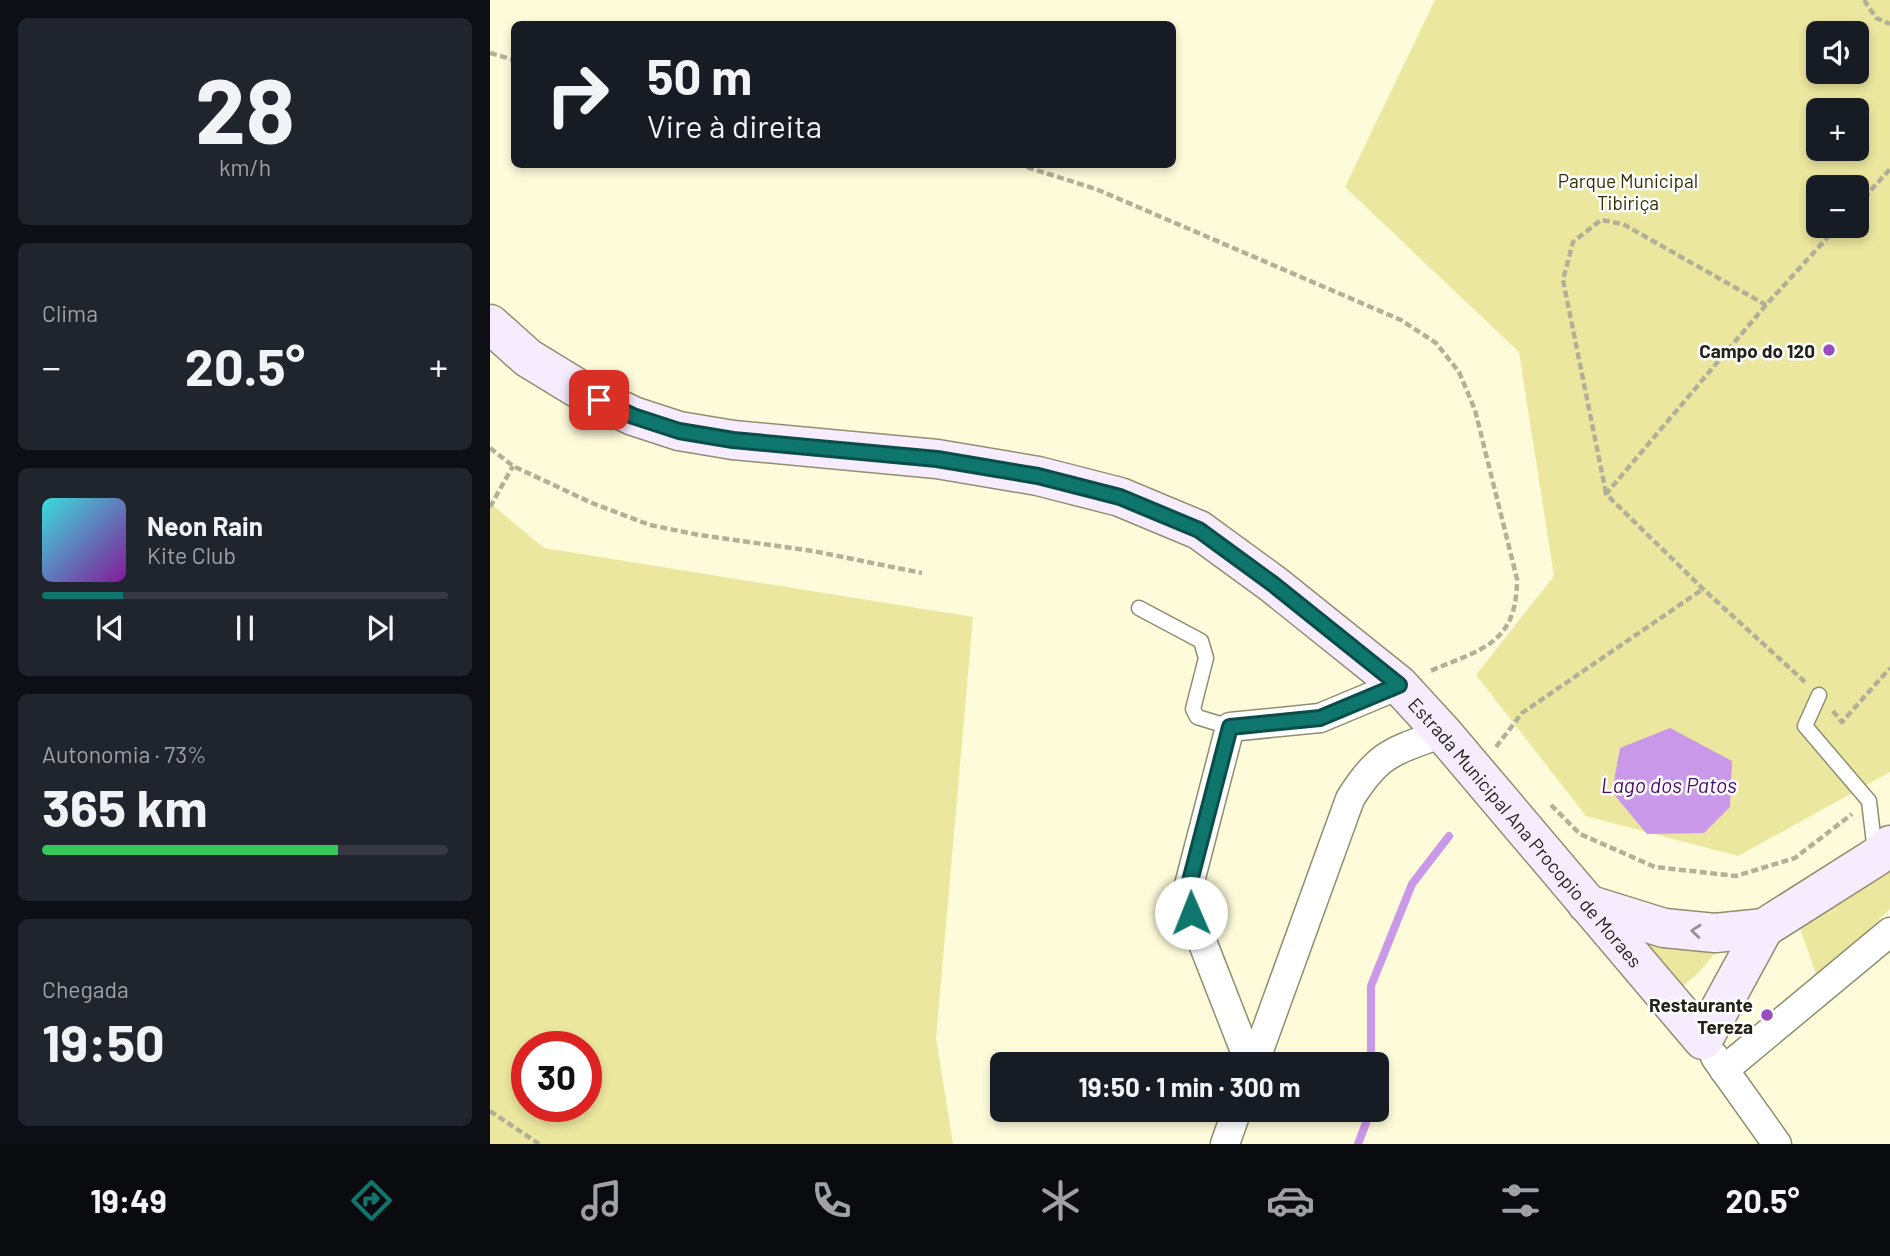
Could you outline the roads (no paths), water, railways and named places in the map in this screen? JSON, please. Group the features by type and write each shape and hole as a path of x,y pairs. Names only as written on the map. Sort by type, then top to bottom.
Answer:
{"street":[{"name":"Estrada Municipal Ana Procopio de Moraes","path":"490,324 528,358 582,391 633,416 679,431 733,440 937,459 1038,476 1120,497 1199,530 1273,584 1399,685 1443,733 1714,1055"},
{"path":"1247,1052 1191,913 1188,889 1230,727 1320,718 1399,685"},
{"path":"1256,1052 1350,799 1366,772 1390,752 1443,733"},
{"path":"1587,904 1664,928 1715,933 1764,928 1883,851"},
{"path":"1714,1055 1764,928"},
{"path":"1714,1055 1890,932"},
{"path":"1714,1055 1777,1144"},
{"path":"1225,1144 1233,1122"}],"lane":[{"path":"1139,608 1200,641 1206,658 1193,709 1197,717 1230,727"},
{"path":"1819,695 1805,726 1869,801 1883,851"}],"water":[{"name":"Lago dos Patos","path":"1670,728 1732,761 1730,807 1704,833 1647,834 1612,792 1620,748"}],"waterway":[{"path":"1371,1052 1371,986 1412,884 1449,836"},
{"path":"1358,1144 1366,1122"}],"place":[{"name":"Campo do 120","path":"1829,350"},
{"name":"Restaurante Tereza","path":"1767,1015"}],"park label":[{"name":"Parque Municipal Tibiriça","path":"1628,191"}]}
